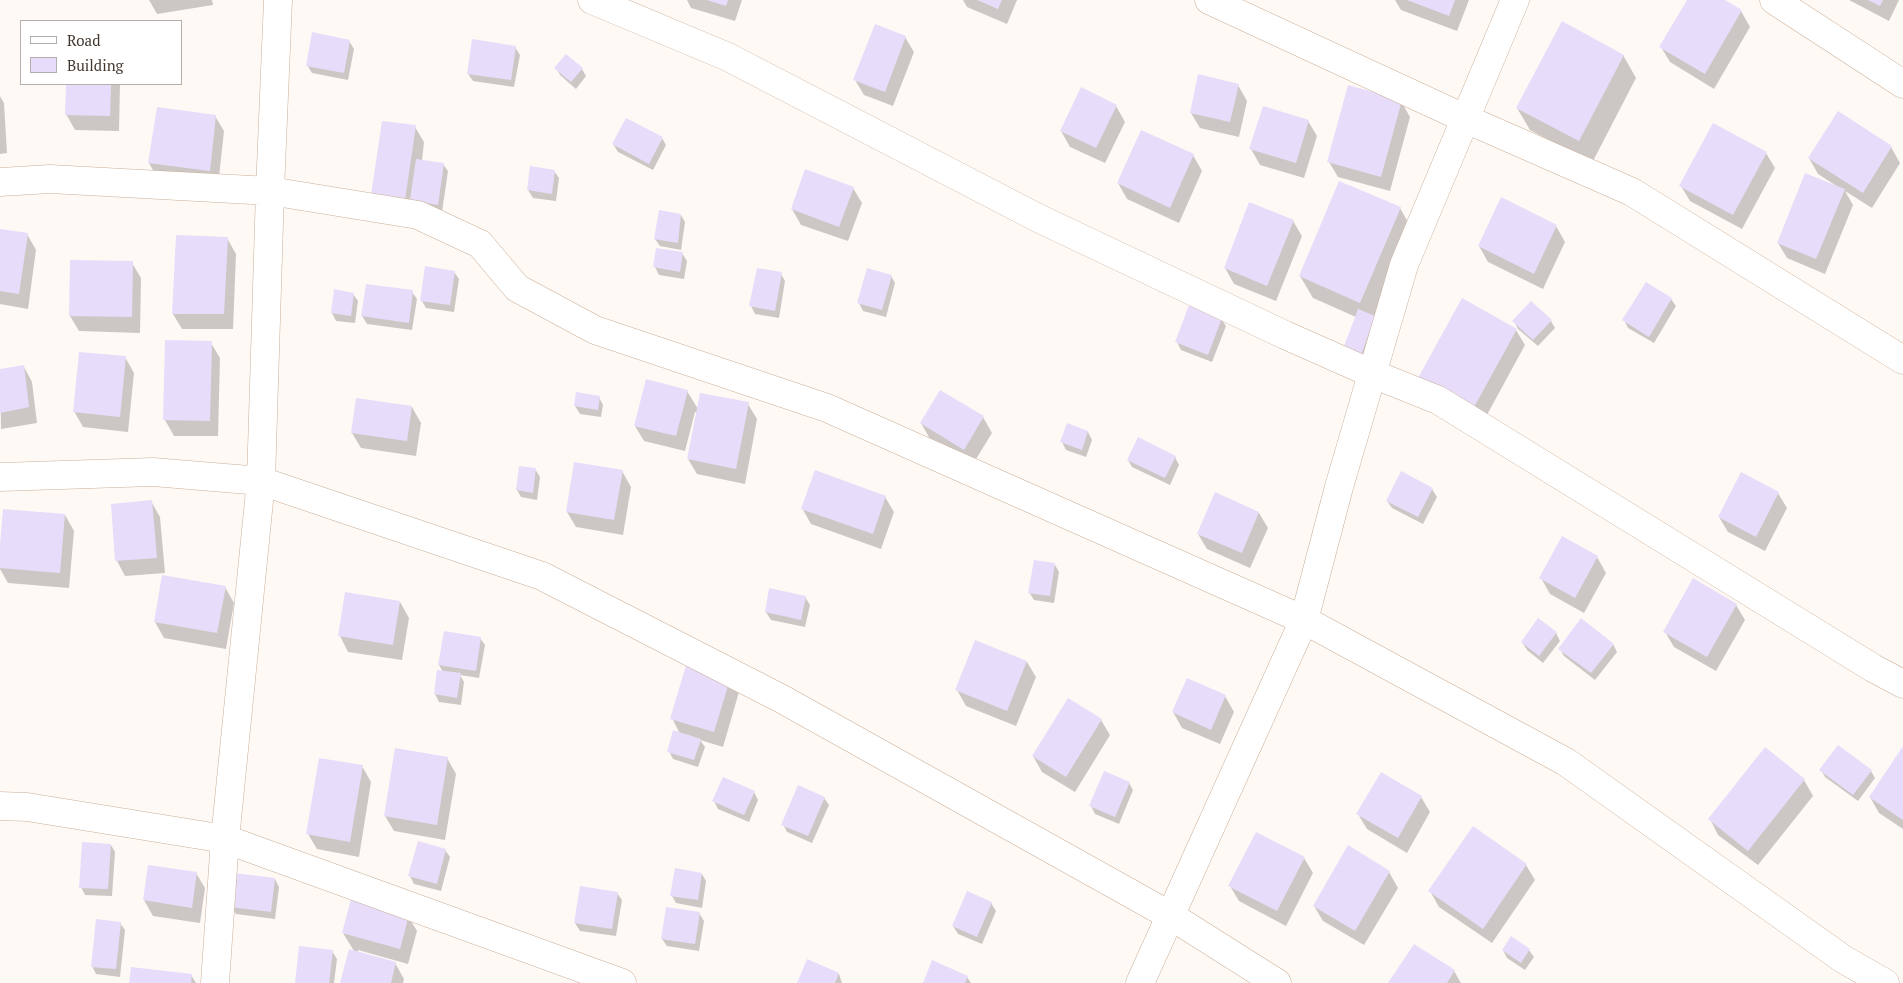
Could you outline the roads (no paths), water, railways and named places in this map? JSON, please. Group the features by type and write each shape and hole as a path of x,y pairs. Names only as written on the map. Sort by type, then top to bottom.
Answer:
{"street":[{"path":"214,983 225,839 262,481 270,191 278,0"},
{"path":"592,0 728,57 1038,218 1277,331 1373,374 1438,400 1873,668 1903,684"},
{"path":"1209,0 1466,119 1632,192 1903,360"},
{"path":"1140,983 1304,620 1339,487 1404,266 1515,0"},
{"path":"1774,0 1903,84"},
{"path":"0,182 50,179 270,191 418,215 480,244 517,288 595,330 827,408 1304,620 1566,762 1843,959 1885,983"},
{"path":"0,477 153,472 262,481 542,576 782,699 1171,916 1277,983"},
{"path":"0,806 27,807 225,839 622,983"}]}
